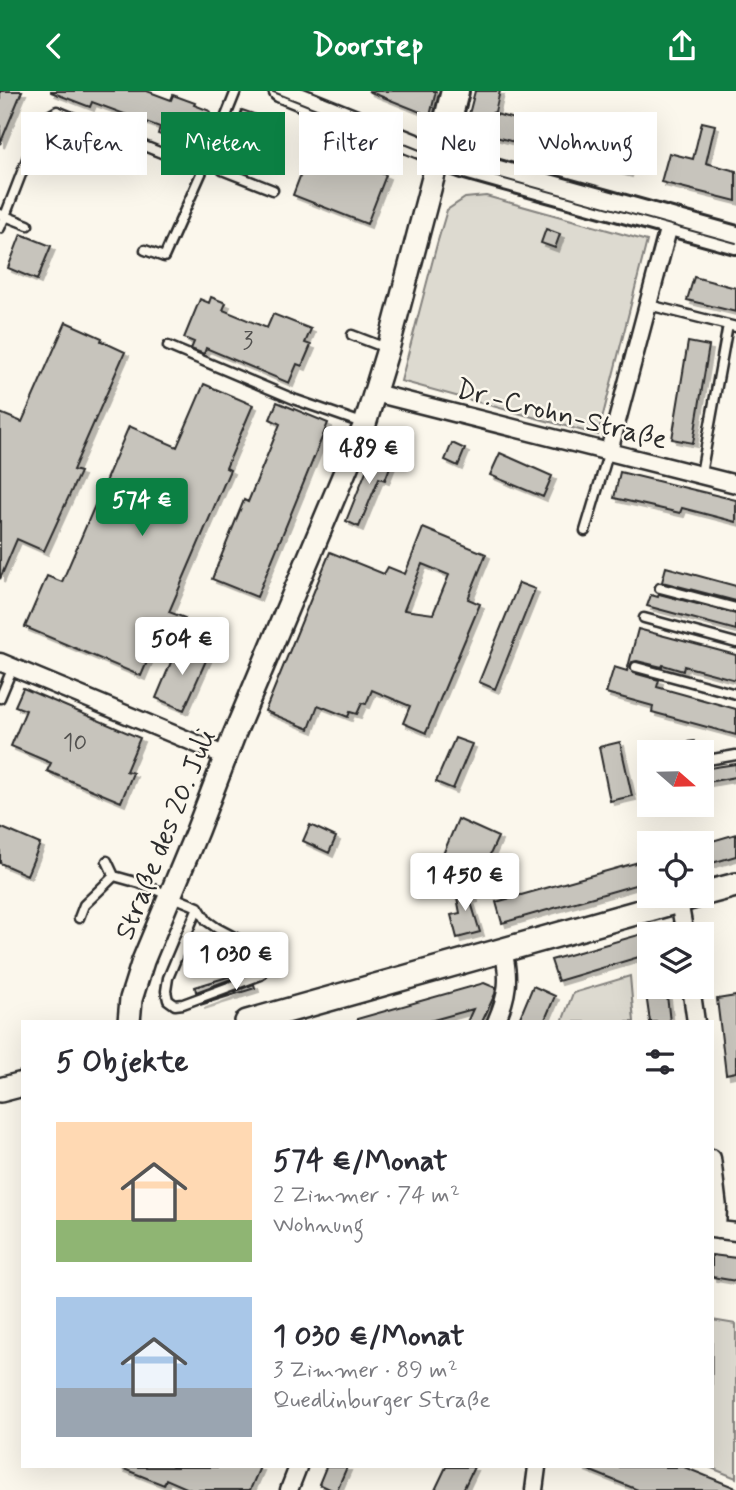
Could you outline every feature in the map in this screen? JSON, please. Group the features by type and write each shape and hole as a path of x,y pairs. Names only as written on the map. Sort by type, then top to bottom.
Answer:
{"main road":[{"path":"450,112 455,91"},
{"path":"500,174 736,240"},
{"path":"714,891 736,885"},
{"path":"254,1020 655,908"},
{"path":"0,1090 21,1085"}],"street":[{"path":"280,91 417,146"},
{"name":"Straße des 20. Juli","path":"129,1020 135,983 226,756 365,424 388,349 434,175"},
{"path":"609,451 670,222"},
{"name":"Dr.-Crohn-Straße","path":"375,393 736,484"},
{"path":"7,664 226,756"},
{"path":"497,1020 506,997 508,983 503,950"},
{"path":"692,999 695,1020"},
{"path":"714,1175 718,1208 715,1230 736,1232"},
{"path":"291,1489 298,1468"},
{"path":"534,1490 537,1468"}],"lane":[{"path":"228,112 236,91"},
{"path":"0,229 2,215 42,120 57,111 161,153"},
{"path":"145,250 164,257 201,175"},
{"path":"235,175 274,190"},
{"path":"2,215 28,225"},
{"path":"649,305 732,326 701,474"},
{"path":"352,335 388,349"},
{"path":"168,347 296,400 365,424"},
{"path":"585,531 609,451"},
{"path":"660,587 736,608"},
{"path":"644,618 736,643"},
{"path":"0,698 7,664"},
{"path":"636,667 736,694"},
{"path":"714,759 736,755"},
{"path":"107,861 114,876 198,907 207,921 255,949 264,964 261,975 253,979 175,1005 169,1000 166,991 168,978 198,907"},
{"path":"79,918 84,905 114,876"}],"shaded area":[{"path":"486,196 647,241 598,435 401,381 447,210 465,198"},
{"path":"630,976 634,1020 563,1020 573,993"},
{"path":"714,1320 736,1324 736,1478 711,1468 714,1468"}],"building":[{"path":"0,91 22,91 0,144"},
{"path":"147,91 171,100 173,95 210,111 161,112 161,135 158,134 160,127 147,122 147,112 119,112 92,102 90,107 51,92"},
{"path":"368,91 436,91 431,112 420,112"},
{"path":"475,91 500,91 495,112 470,112"},
{"path":"500,115 514,119 514,142 500,138"},
{"path":"702,122 715,125 706,163 736,171 736,201 661,182 669,153 693,159"},
{"path":"301,175 386,175 367,224 293,195"},
{"path":"546,229 560,234 555,248 541,243"},
{"path":"21,234 51,246 37,280 8,268"},
{"path":"694,277 736,288 736,312 687,300"},
{"path":"211,297 226,303 223,310 267,328 273,314 311,329 305,343 311,345 302,366 297,364 289,383 206,348 204,354 191,349 194,342 184,338 200,299 209,303"},
{"path":"66,322 125,352 73,470 80,472 44,551 17,539 0,579 0,413 22,422"},
{"path":"688,342 709,346 693,443 672,439"},
{"path":"204,384 253,405 226,468 230,470 169,612 185,618 179,631 163,624 141,676 25,627 47,576 62,582 129,426 177,447"},
{"path":"277,402 328,423 257,597 212,579 244,500 248,502 280,424 270,419"},
{"path":"452,443 465,449 458,466 445,460"},
{"path":"374,451 393,459 385,480 379,478 359,527 346,521"},
{"path":"500,453 552,476 543,497 490,475"},
{"path":"620,472 736,500 736,522 682,508 680,513 614,498"},
{"path":"423,528 486,554 468,599 480,604 426,733 403,723 410,706 372,690 366,704 362,703 357,714 350,712 348,717 318,705 309,729 265,711 330,552 384,574 388,567 405,574","holes":["422,564 449,575 433,614 404,610"]},
{"path":"666,567 736,586 736,601 662,582"},
{"path":"519,583 535,589 495,689 479,682"},
{"path":"659,594 736,614 736,630 647,606 651,595 658,597"},
{"path":"638,629 736,655 736,680 684,666 683,671 637,661 632,662 630,668 634,673 659,680 657,687 736,709 736,735 652,712 653,706 606,693 614,667 627,671"},
{"path":"179,643 208,656 184,710 156,698"},
{"path":"23,688 140,738 126,771 133,773 121,802 47,771 51,763 11,746 26,710 15,706"},
{"path":"455,738 472,744 453,789 436,782"},
{"path":"620,742 632,796 610,801 599,747"},
{"path":"736,764 736,777 714,781 714,767"},
{"path":"458,819 498,837 483,870 455,858 447,878 435,873"},
{"path":"310,825 336,837 329,853 303,841"},
{"path":"0,827 40,844 27,875 0,863"},
{"path":"736,834 736,856 714,862 714,840"},
{"path":"637,863 637,884 502,923 496,902"},
{"path":"471,883 474,898 470,899 480,932 457,938 451,915 460,913 455,887"},
{"path":"637,935 637,958 558,981 551,960"},
{"path":"250,972 196,992 195,987"},
{"path":"484,983 496,988 483,1020 468,1020 473,1009 433,1020 357,1019"},
{"path":"254,984 255,988 200,1005"},
{"path":"533,986 555,996 545,1020 519,1020"},
{"path":"736,996 736,1072 726,1074 717,999"},
{"path":"647,999 667,999 670,1020 650,1020"},
{"path":"714,1255 736,1258 736,1281 714,1277"},
{"path":"122,1468 260,1468 250,1490 191,1490 166,1479 164,1485"},
{"path":"326,1468 347,1468 337,1490 319,1484"},
{"path":"446,1468 474,1468 463,1490 435,1490"},
{"path":"583,1468 686,1468 736,1488 736,1490 638,1490"}],"tram line":[{"path":"271,91 465,168 736,243"}]}
